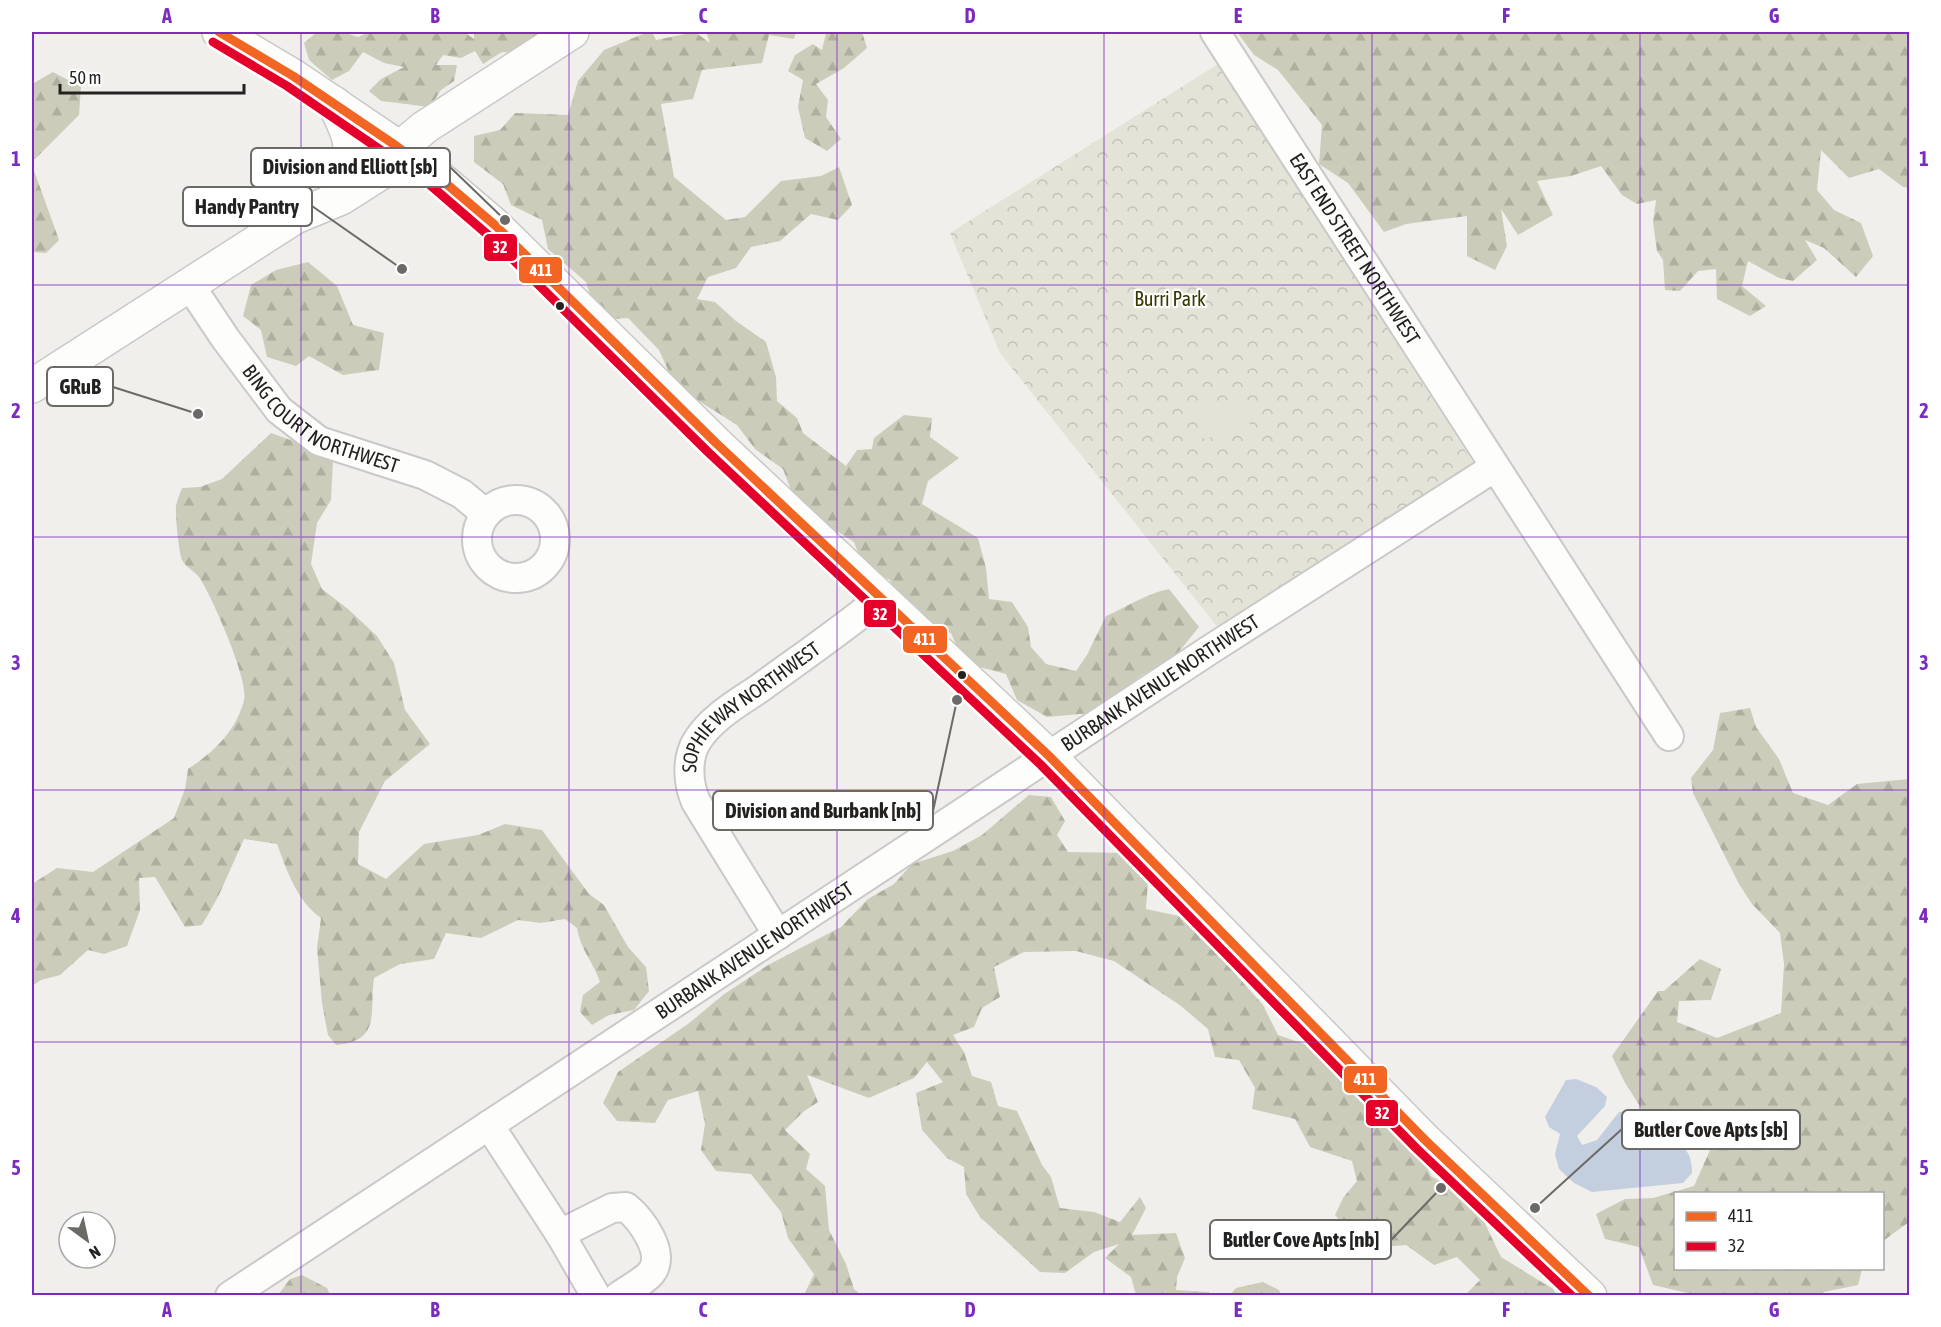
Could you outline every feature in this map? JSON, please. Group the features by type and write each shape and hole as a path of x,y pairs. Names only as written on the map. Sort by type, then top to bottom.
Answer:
{"street":[{"path":"219,32 334,102 396,145 436,175 496,226 716,443 1049,756 1425,1140 1590,1296"},
{"path":"32,386 295,217 366,158 396,145 572,32"},
{"name":"EAST END STREET NORTHWEST","path":"1215,32 1496,467"},
{"path":"334,102 350,138 347,164 335,182"},
{"path":"295,217 341,198 385,170 396,145"},
{"name":"BING COURT NORTHWEST","path":"189,284 225,338 279,410 319,441 425,475 462,494 486,514"},
{"path":"1496,467 1669,736"},
{"name":"BURBANK AVENUE NORTHWEST","path":"230,1296 1208,651 1496,467"},
{"name":"SOPHIE WAY NORTHWEST","path":"778,934 696,802 690,787 690,758 696,742 721,715 823,644 881,598"},
{"path":"489,1125 560,1234 596,1296"},
{"path":"560,1234 612,1208 626,1207 636,1215 655,1249 657,1262 651,1273 619,1296"}],"green space":[{"path":"317,32 343,32 358,37 370,32 464,32 474,39 474,32 547,32 537,33 520,53 502,52 483,64 475,51 461,58 443,55 436,65 457,65 454,81 441,90 430,107 381,101 369,91 381,79 404,67 384,63 363,52 349,71 332,80 309,60 304,43"},
{"path":"652,32 656,40 695,32 710,43 706,32 796,32 794,39 769,35 762,63 702,70 693,99 661,104 674,177 726,220 745,217 781,181 821,176 839,167 852,205 838,220 811,214 780,241 751,247 736,268 708,277 697,299 715,302 736,321 766,342 776,377 777,401 797,418 803,433 846,466 857,450 872,449 874,438 904,415 932,418 930,437 959,458 928,481 922,504 978,538 986,568 989,599 1012,602 1028,627 1031,647 1046,664 1076,671 1087,655 1106,616 1145,597 1169,589 1199,627 1173,659 1142,675 1091,713 1047,717 1017,700 1006,674 964,663 951,633 908,619 890,580 863,566 854,542 797,506 783,469 755,449 737,425 675,386 659,350 628,318 598,320 586,282 548,249 542,220 511,205 503,184 474,162 474,136 500,130 515,113 568,115 578,81 604,50"},
{"path":"824,32 862,32 867,48 844,68 816,84 828,100 826,117 841,139 827,151 805,138 798,107 803,80 788,71 795,55 813,44 822,50 826,33"},
{"path":"1237,32 1909,32 1909,188 1903,187 1879,169 1849,178 1821,150 1817,190 1834,210 1861,223 1873,256 1856,277 1824,248 1805,240 1817,260 1793,281 1779,278 1748,261 1742,286 1766,306 1750,316 1717,299 1716,269 1698,271 1680,291 1665,290 1663,260 1657,251 1653,222 1656,200 1637,204 1622,195 1601,166 1571,176 1537,181 1553,215 1518,235 1501,209 1507,246 1495,270 1467,256 1467,216 1406,224 1384,232 1348,183 1319,164 1322,125 1278,70 1254,55"},
{"name":"Burri Park","path":"1218,64 1477,469 1219,629 1000,353 950,233"},
{"path":"53,72 81,87 79,115 32,162 32,84"},
{"path":"32,165 59,240 46,253 32,252"},
{"path":"308,262 337,286 353,325 384,333 379,370 343,375 309,356 296,366 267,357 261,330 243,316 251,285 276,270"},
{"path":"1246,397 1251,431 1200,439 1195,405"},
{"path":"271,433 313,448 333,460 331,500 317,523 311,564 322,589 377,636 394,663 405,710 430,744 385,781 359,832 358,864 386,879 424,844 478,835 505,824 542,830 589,894 604,905 628,947 646,967 649,991 634,1010 609,1015 592,1025 580,1012 583,995 600,982 581,943 577,928 565,919 541,923 518,920 481,938 446,933 434,959 400,964 374,978 372,1013 367,1031 361,1038 336,1045 328,1035 322,1003 317,948 321,918 299,894 277,844 244,839 218,897 202,925 185,927 155,877 139,878 140,910 127,946 104,954 88,950 60,975 41,980 32,986 32,884 57,868 93,872 174,818 185,789 188,769 223,740 241,711 244,690 236,659 201,580 182,560 176,506 182,488 200,487 222,479"},
{"path":"1750,708 1756,727 1779,759 1793,793 1828,805 1857,784 1909,779 1909,1222 1884,1240 1884,1192 1674,1192 1674,1270 1862,1270 1858,1285 1818,1295 1696,1295 1653,1285 1639,1247 1605,1239 1596,1214 1625,1199 1653,1198 1694,1186 1715,1139 1710,1124 1673,1124 1646,1116 1624,1081 1612,1056 1658,991 1664,991 1700,959 1721,969 1711,1000 1679,1001 1677,1022 1717,1038 1781,1013 1784,964 1780,933 1752,904 1739,884 1693,793 1691,778 1713,750 1720,713"},
{"path":"1029,795 1051,797 1065,821 1057,835 1068,852 1129,853 1148,881 1146,909 1179,916 1205,940 1263,1005 1278,1035 1319,1049 1347,1089 1423,1159 1431,1176 1466,1196 1481,1215 1501,1257 1553,1289 1557,1295 1465,1295 1480,1280 1457,1257 1434,1265 1406,1245 1380,1247 1354,1237 1335,1215 1343,1198 1357,1181 1352,1161 1310,1147 1295,1119 1252,1109 1255,1088 1239,1060 1215,1057 1208,1029 1181,1006 1114,961 1076,951 1024,952 994,967 1000,997 982,1008 974,1027 953,1035 964,1052 972,1076 991,1082 998,1106 1017,1111 1042,1165 1051,1177 1060,1208 1094,1212 1120,1222 1140,1197 1146,1208 1132,1235 1176,1233 1185,1258 1177,1277 1176,1290 1209,1292 1210,1295 1136,1295 1131,1277 1105,1258 1119,1244 1094,1252 1065,1273 1040,1272 980,1217 966,1194 964,1167 947,1158 922,1130 916,1093 943,1082 927,1062 914,1078 869,1098 807,1075 818,1102 803,1112 785,1130 810,1154 806,1169 825,1186 829,1230 846,1264 854,1289 861,1295 804,1295 814,1274 788,1238 781,1212 751,1174 716,1171 701,1150 705,1124 698,1091 668,1100 655,1123 617,1121 603,1103 618,1072 688,1024 723,995 768,965 841,927 868,899 894,884 912,864 953,851 982,835"},
{"path":"302,1275 327,1288 330,1295 278,1295 290,1279"},
{"path":"1263,1282 1279,1290 1281,1295 1230,1295 1236,1288"}],"water":[{"path":"1576,1079 1596,1087 1607,1097 1605,1106 1577,1136 1582,1145 1597,1140 1619,1112 1630,1111 1650,1133 1685,1149 1689,1154 1692,1173 1683,1183 1592,1192 1574,1183 1559,1169 1555,1154 1560,1134 1549,1127 1545,1117 1566,1080"}],"transit line":[{"name":"411","path":"219,32 293,76 392,143 436,175 496,226 716,443 1049,756 1425,1140 1589,1296"},
{"name":"32","path":"213,42 287,86 385,153 429,184 488,235 708,452 1041,765 1416,1148 1572,1296"}],"place":[{"name":"Division and Elliott [sb]","path":"505,220"},
{"name":"Handy Pantry","path":"402,269"},
{"name":"GRuB","path":"198,414"},
{"name":"Division and Burbank [nb]","path":"957,700"},
{"name":"Butler Cove Apts [nb]","path":"1441,1188"},
{"name":"Butler Cove Apts [sb]","path":"1535,1208"}]}
